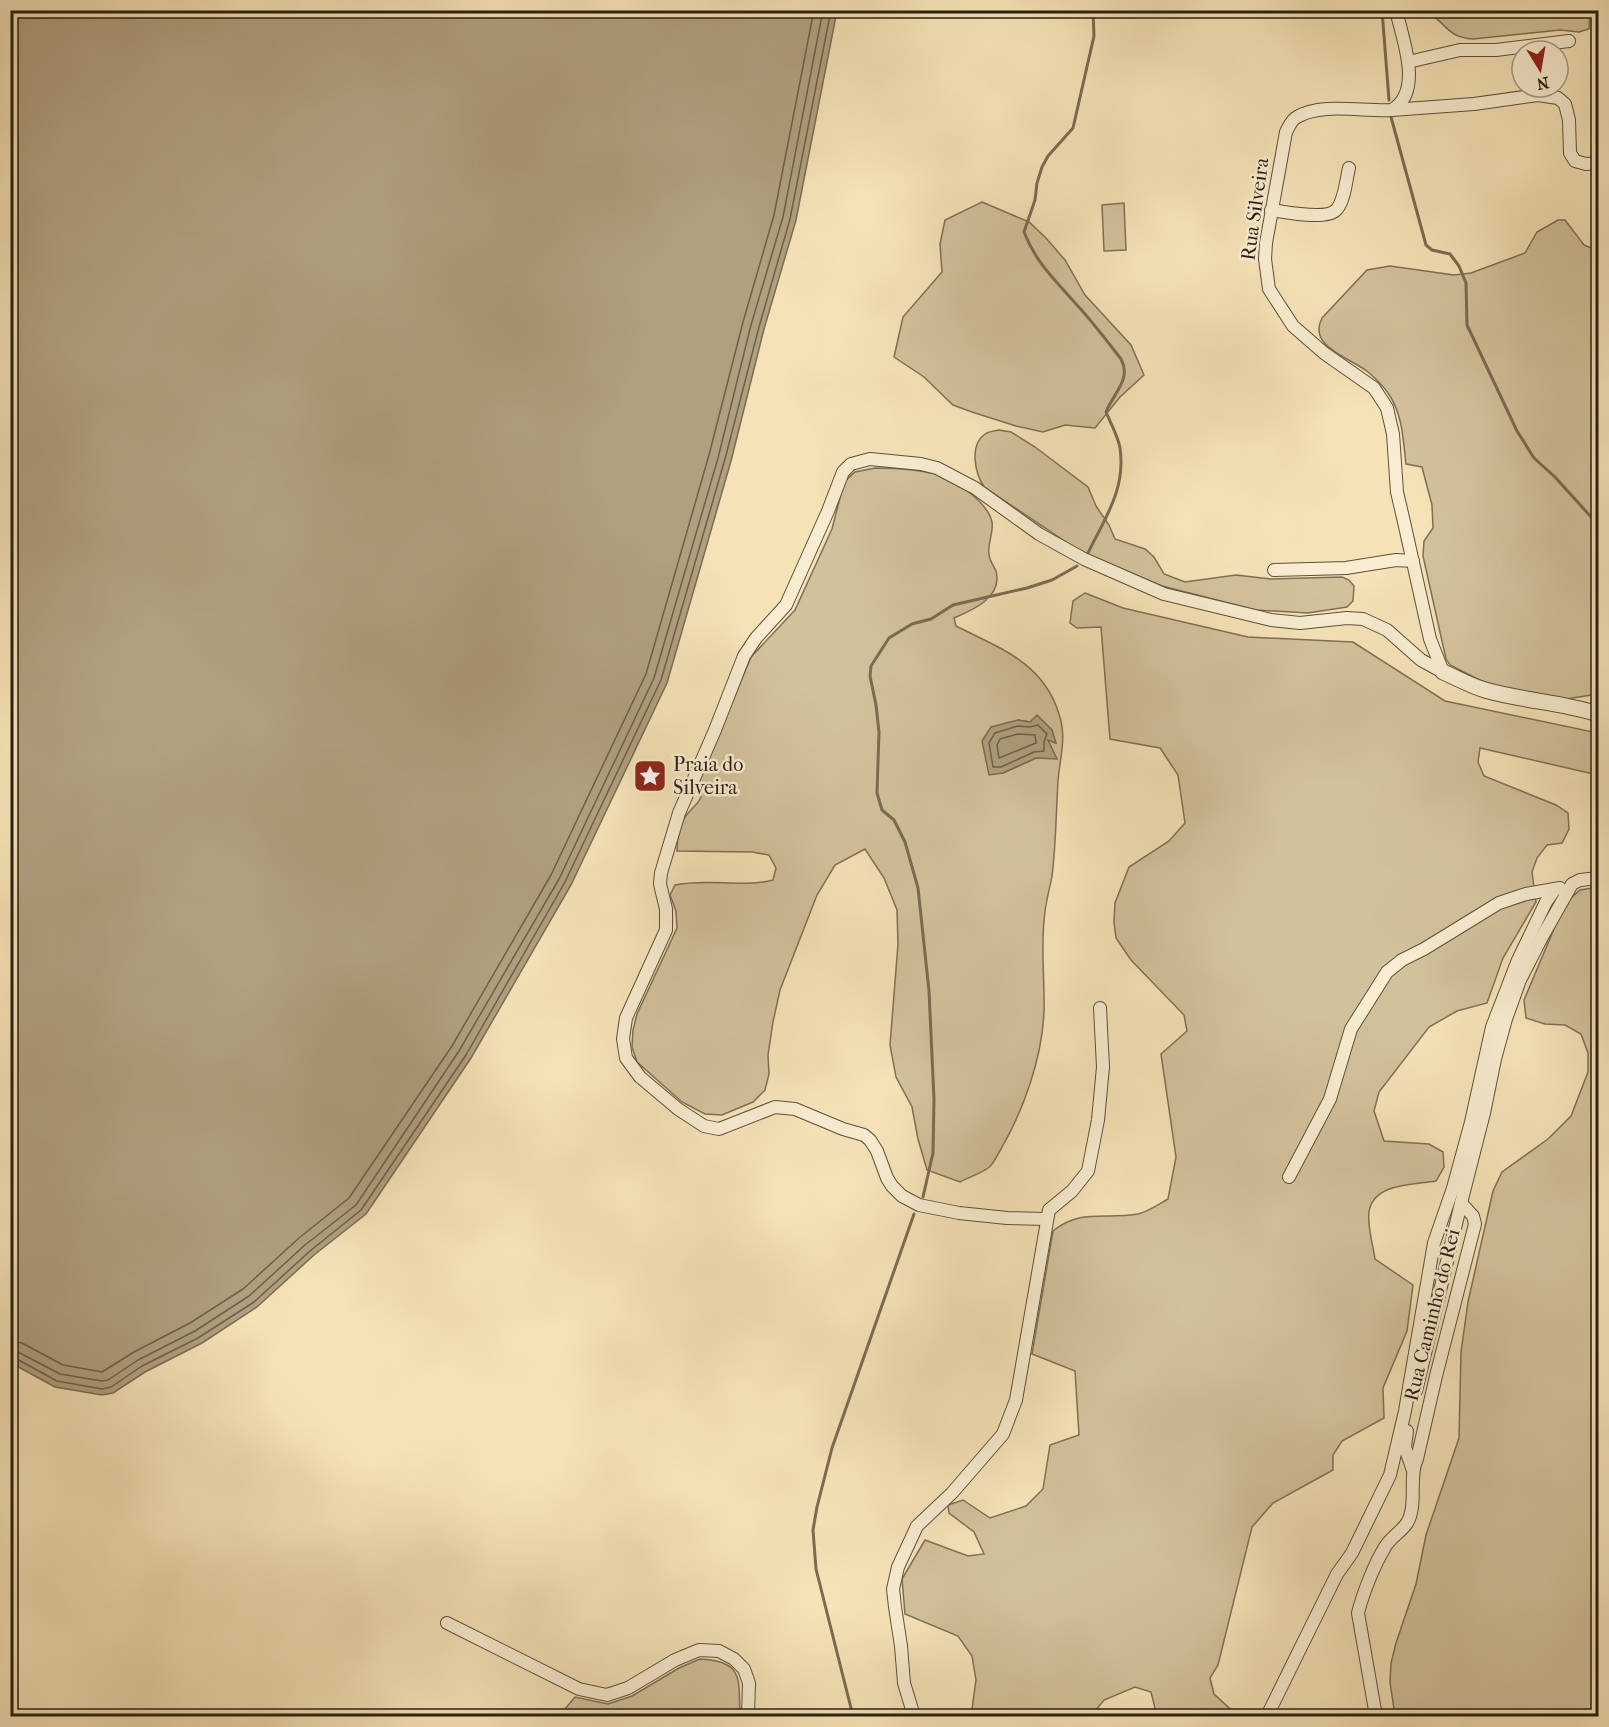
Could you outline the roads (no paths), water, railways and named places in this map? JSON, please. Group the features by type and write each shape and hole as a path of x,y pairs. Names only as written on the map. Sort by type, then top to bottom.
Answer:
{"street":[{"path":"1392,110 1399,106 1407,92 1408,63 1396,10"},
{"path":"1408,63 1460,50 1510,48"},
{"path":"1392,110 1474,104 1538,95 1558,98 1565,104 1569,120 1570,153 1575,161 1599,164"},
{"name":"Rua Silveira","path":"1392,110 1322,110 1305,114 1292,121 1286,132 1271,210 1265,259 1269,289 1293,326 1309,341 1374,388 1387,408 1393,434 1397,492 1430,639 1443,672"},
{"path":"1271,210 1327,216 1336,212 1341,203 1349,168"},
{"path":"1047,1219 959,1213 919,1205 902,1196 892,1186 878,1151 870,1140 784,1106 775,1107 719,1129 704,1126 678,1109 640,1077 626,1058 623,1039 626,1018 666,930 667,918 660,885 661,873 679,813 716,730 744,656 756,638 786,605 819,534 843,472 851,464 870,459 921,464 937,468 975,488 1039,534 1084,559 1164,594 1271,620 1300,622 1364,619 1387,630 1422,660 1443,672 1484,689 1524,699 1580,708 1599,714"},
{"path":"1274,570 1353,568 1389,561 1413,561"},
{"path":"1289,1177 1330,1099 1351,1029 1387,972 1402,960 1499,903 1526,894 1555,889 1580,880 1599,878"},
{"name":"Rua Caminho do Rei","path":"1376,1716 1358,1613 1362,1596 1385,1546 1407,1522 1413,1488 1412,1468 1417,1459 1475,1224 1473,1216 1461,1203 1506,1019 1520,980 1572,884"},
{"path":"1267,1716 1337,1574 1353,1553 1390,1475 1405,1411 1434,1243 1445,1215 1459,1166 1492,1027 1518,960 1546,902 1555,889"},
{"path":"914,1716 904,1683 895,1607 893,1588 898,1567 918,1526 993,1448 1009,1422 1016,1400 1049,1210 1072,1191 1088,1171 1098,1120 1103,1066 1100,1008"},
{"path":"1412,1468 1405,1447 1407,1431 1461,1203"},
{"path":"447,1623 579,1689 607,1695 628,1688 675,1660 699,1650 719,1651 734,1659 744,1669 749,1683 748,1716"}],"water":[{"path":"10,11 837,11 796,220 764,329 731,461 667,683 571,885 471,1058 366,1214 314,1255 257,1307 202,1343 145,1372 113,1393 102,1395 55,1387 11,1363"},
{"path":"1037,715 1052,730 1056,743 1048,740 1057,759 1036,758 1003,773 989,775 982,741 991,727 1018,720 1030,722"}],"waterway":[{"path":"1088,553 1113,503 1120,477 1120,448 1106,412 1123,380 1124,366 1099,331 1040,262 1024,232 1035,200 1042,167 1048,156 1073,128 1094,36 1093,10"},
{"path":"1382,10 1389,100"},
{"path":"1391,117 1426,245 1432,250 1450,254 1459,266 1466,283 1467,325 1517,431 1534,458 1555,477 1592,518 1598,530"},
{"path":"923,1197 933,1153 934,1099 929,991 918,888 905,842 894,820 882,810 877,793 879,732 870,676 871,666 889,638 912,624 931,619 953,605 1052,580 1077,566"},
{"path":"853,1716 816,1569 813,1530 832,1448 914,1214"}],"place":[{"name":"Praia do Silveira","path":"650,776"}]}
